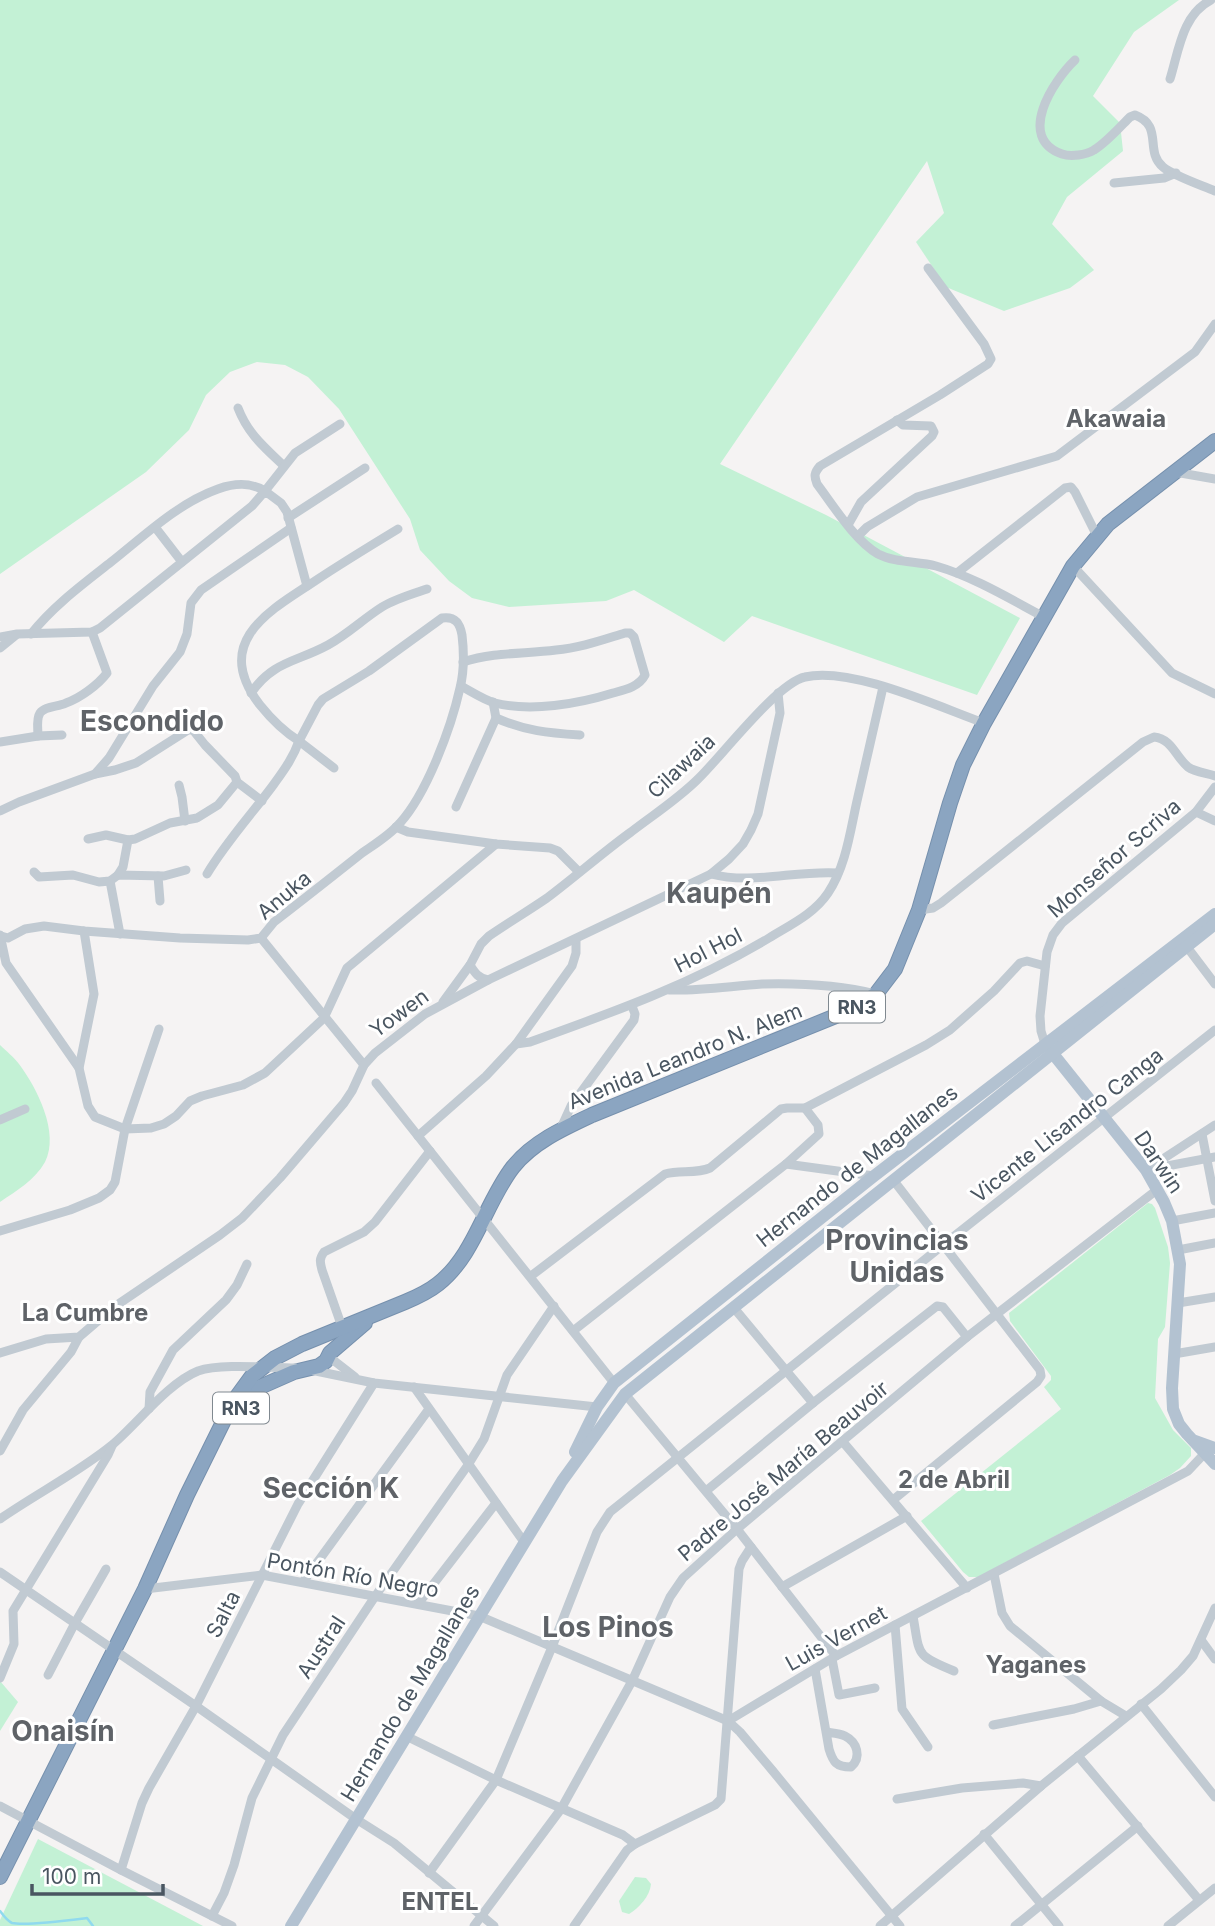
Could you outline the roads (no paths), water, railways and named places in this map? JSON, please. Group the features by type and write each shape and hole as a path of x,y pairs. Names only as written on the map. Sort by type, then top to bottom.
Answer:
{"highway":[{"name":"Avenida Leandro N. Alem","path":"0,1877 145,1589 233,1402 252,1376 295,1347 423,1294 439,1284 463,1255 492,1199 513,1167 560,1130 853,1009 876,994 895,970 919,910 955,785 984,723 1073,566 1108,524 1215,441"},
{"name":"Avenida Leandro N. Alem","path":"201,1466 231,1421 260,1387 301,1369 323,1364 329,1355 362,1326 384,1311"},
{"path":"315,1339 325,1344 329,1355"},
{"path":"295,1347 291,1360 301,1369"}],"main road":[{"name":"Hernando de Magallanes","path":"290,1926 562,1481 625,1394 894,1181 1049,1049 1215,914"},
{"name":"Hernando de Magallanes","path":"562,1481 597,1407 614,1383 874,1176 1215,924"},
{"name":"Darwin","path":"1049,1049 1146,1170 1172,1221 1180,1275 1171,1388 1173,1409 1192,1440 1210,1451 1215,1464"}],"street":[{"path":"1170,79 1186,24 1199,7 1211,0"},
{"path":"1075,60 1061,73 1045,104 1040,129 1045,143 1068,156 1084,154 1094,150 1135,115 1149,124 1154,133 1153,146 1157,160 1164,168 1215,191"},
{"path":"1114,183 1164,178 1176,173"},
{"path":"928,268 984,344 991,359 988,364 820,466 814,477 848,525 878,554 957,573 1044,617"},
{"path":"858,536 867,527 917,497 1057,456 1195,352 1215,324"},
{"path":"238,408 244,424 255,438 284,466"},
{"path":"848,525 861,502 934,432 931,426 903,425 897,420"},
{"path":"0,637 92,632 100,628 251,506 295,453 340,424"},
{"path":"95,774 109,758 153,687 180,652 187,634 189,612 195,596 365,468"},
{"path":"1175,472 1215,479"},
{"path":"30,634 62,601 177,511 220,488 240,484 252,485 265,491 281,503 290,523 307,586"},
{"path":"957,573 1065,488 1071,487 1097,536"},
{"path":"155,527 182,562"},
{"path":"334,768 284,732 251,693 243,679 242,671 247,639 262,617 398,529"},
{"path":"1073,566 1172,673 1215,694"},
{"path":"251,693 265,676 278,667 327,646 384,606 427,589"},
{"name":"Anuka","path":"0,936 8,938 25,929 44,926 180,938 261,938 274,922 396,827 413,806 445,737 461,686 461,627 456,620 450,617 442,618 369,671 323,699 299,741"},
{"path":"38,736 38,720 45,709 66,704 107,673 92,632"},
{"path":"461,686 494,702 512,705 562,705 629,688 645,676 634,637 630,633 569,648 492,654 463,663"},
{"path":"0,648 17,634"},
{"name":"Cilawaia","path":"442,1003 489,936 549,896 685,791 778,693 797,680 820,675 840,676 883,687 984,723"},
{"name":"Hol Hol","path":"516,1044 530,1042 632,1006 741,955 804,917 818,905 828,892 844,860 883,687"},
{"name":"Yowen","path":"0,1451 23,1410 71,1352 79,1337 114,1307 220,1236 242,1218 344,1103 364,1066 375,1053 442,1003 711,874 729,859 743,844 758,814 780,712 778,693"},
{"path":"456,807 496,718 494,702"},
{"path":"496,718 542,733 580,735"},
{"path":"0,811 95,774 135,763 188,730 193,730 237,782 262,801"},
{"path":"0,742 62,735"},
{"path":"919,910 933,908 941,903 1154,737 1166,741 1192,769 1215,776"},
{"path":"207,874 294,755 299,741"},
{"path":"88,839 106,835 135,839 170,823 197,818 218,805 237,782"},
{"path":"179,785 185,821"},
{"name":"Monseñor Scriva","path":"1045,966 1050,941 1062,923 1196,811 1215,788"},
{"path":"1196,811 1215,821"},
{"path":"396,827 408,832 550,848 558,851 579,872"},
{"path":"34,873 39,877 73,875 99,882 110,881 123,867 128,840"},
{"path":"0,936 6,963 79,1068 88,1106 95,1118 125,1129 151,1128 176,1116 190,1101 243,1085 265,1073 324,1018 346,968 496,844"},
{"path":"118,875 164,876 186,870"},
{"path":"711,874 734,879 838,873"},
{"path":"158,876 160,901"},
{"path":"110,881 120,934"},
{"path":"79,1068 94,994 84,931"},
{"path":"261,938 364,1066"},
{"path":"418,1136 486,1076 516,1044 572,966 576,939"},
{"path":"1187,947 1215,984"},
{"path":"531,1276 665,1174 710,1168 782,1109 806,1108 950,1030 994,991 1020,963 1027,961 1045,966 1040,1016 1041,1031 1049,1049"},
{"path":"470,965 476,975 488,980"},
{"path":"666,990 764,984 834,986 876,994"},
{"path":"560,1130 571,1106 634,1020 632,1006"},
{"path":"0,1231 71,1210 110,1190 115,1182 125,1129 159,1029"},
{"name":"Vicente Lisandro Canga","path":"429,1873 496,1780 602,1522 610,1512 1215,1030"},
{"path":"376,1083 614,1383"},
{"path":"573,1331 786,1164 819,1134 818,1125 806,1108"},
{"path":"0,1120 25,1109"},
{"path":"1146,1170 1215,1125"},
{"path":"1202,1134 1211,1157 1215,1201"},
{"path":"342,1327 322,1270 321,1257 324,1252 364,1233 430,1151"},
{"path":"1146,1170 1211,1157"},
{"path":"786,1164 874,1176"},
{"path":"893,1500 1041,1376 1040,1370 894,1181"},
{"name":"Padre José María Beauvoir","path":"474,1926 561,1809 632,1681 675,1587 737,1529 967,1338 1158,1189"},
{"path":"1172,1221 1215,1213"},
{"path":"1178,1250 1215,1243"},
{"path":"149,1409 150,1392 173,1350 226,1300 247,1264"},
{"path":"1178,1303 1215,1297"},
{"name":"Austral","path":"212,1916 234,1865 252,1798 283,1735 376,1595 468,1465 484,1439 507,1375 554,1306"},
{"path":"706,1491 937,1306 943,1307 967,1338"},
{"path":"734,1308 813,1403"},
{"path":"0,1353 46,1339 79,1337"},
{"path":"1174,1354 1215,1347"},
{"path":"329,1355 359,1381"},
{"path":"0,1519 113,1444 181,1381 198,1371 215,1368 301,1369 373,1383 597,1407"},
{"name":"Salta","path":"121,1870 142,1803 196,1706 298,1504 373,1383"},
{"path":"414,1387 524,1542"},
{"path":"625,1394 737,1529 834,1657 839,1695 875,1688"},
{"path":"303,1582 429,1409"},
{"path":"843,1442 967,1588"},
{"path":"0,1678 14,1644 13,1611 113,1444"},
{"name":"Luis Vernet","path":"728,1721 834,1657 1188,1471 1210,1451"},
{"path":"418,1604 496,1503"},
{"path":"782,1587 907,1516"},
{"path":"574,1926 627,1850 715,1805 721,1799 739,1569 751,1547"},
{"path":"48,1675 106,1569"},
{"path":"0,1572 394,1843 494,1926"},
{"path":"994,1574 1002,1613 1010,1626 1101,1701 1125,1716"},
{"name":"Pontón Río Negro","path":"145,1589 262,1575 480,1616 728,1721 772,1770 900,1926"},
{"path":"880,1926 984,1834 1161,1689 1193,1656 1215,1608"},
{"path":"913,1615 922,1655 954,1671"},
{"path":"895,1625 902,1709 928,1747"},
{"path":"1201,1640 1215,1659"},
{"path":"815,1669 826,1732"},
{"path":"993,1725 1101,1701"},
{"path":"1141,1703 1215,1797"},
{"path":"406,1736 496,1780 623,1835 635,1844"},
{"path":"1078,1756 1199,1900"},
{"path":"897,1799 962,1788 1023,1783 1041,1786"},
{"path":"0,1805 232,1926"},
{"path":"1015,1926 1138,1826"},
{"path":"984,1834 1059,1926"},
{"path":"1167,1926 1215,1888"}],"waterway":[{"path":"0,1911 12,1923 87,1918 93,1926"}],"district":[{"name":"Akawaia","path":"1116,418"},
{"name":"Escondido","path":"152,721"},
{"name":"Kaupén","path":"719,893"},
{"name":"Provincias Unidas","path":"897,1256"},
{"name":"La Cumbre","path":"85,1312"},
{"name":"2 de Abril","path":"954,1479"},
{"name":"Sección K","path":"331,1488"},
{"name":"Los Pinos","path":"608,1627"},
{"name":"Yaganes","path":"1036,1664"},
{"name":"Onaisín","path":"63,1731"},
{"name":"ENTEL","path":"440,1901"}]}
